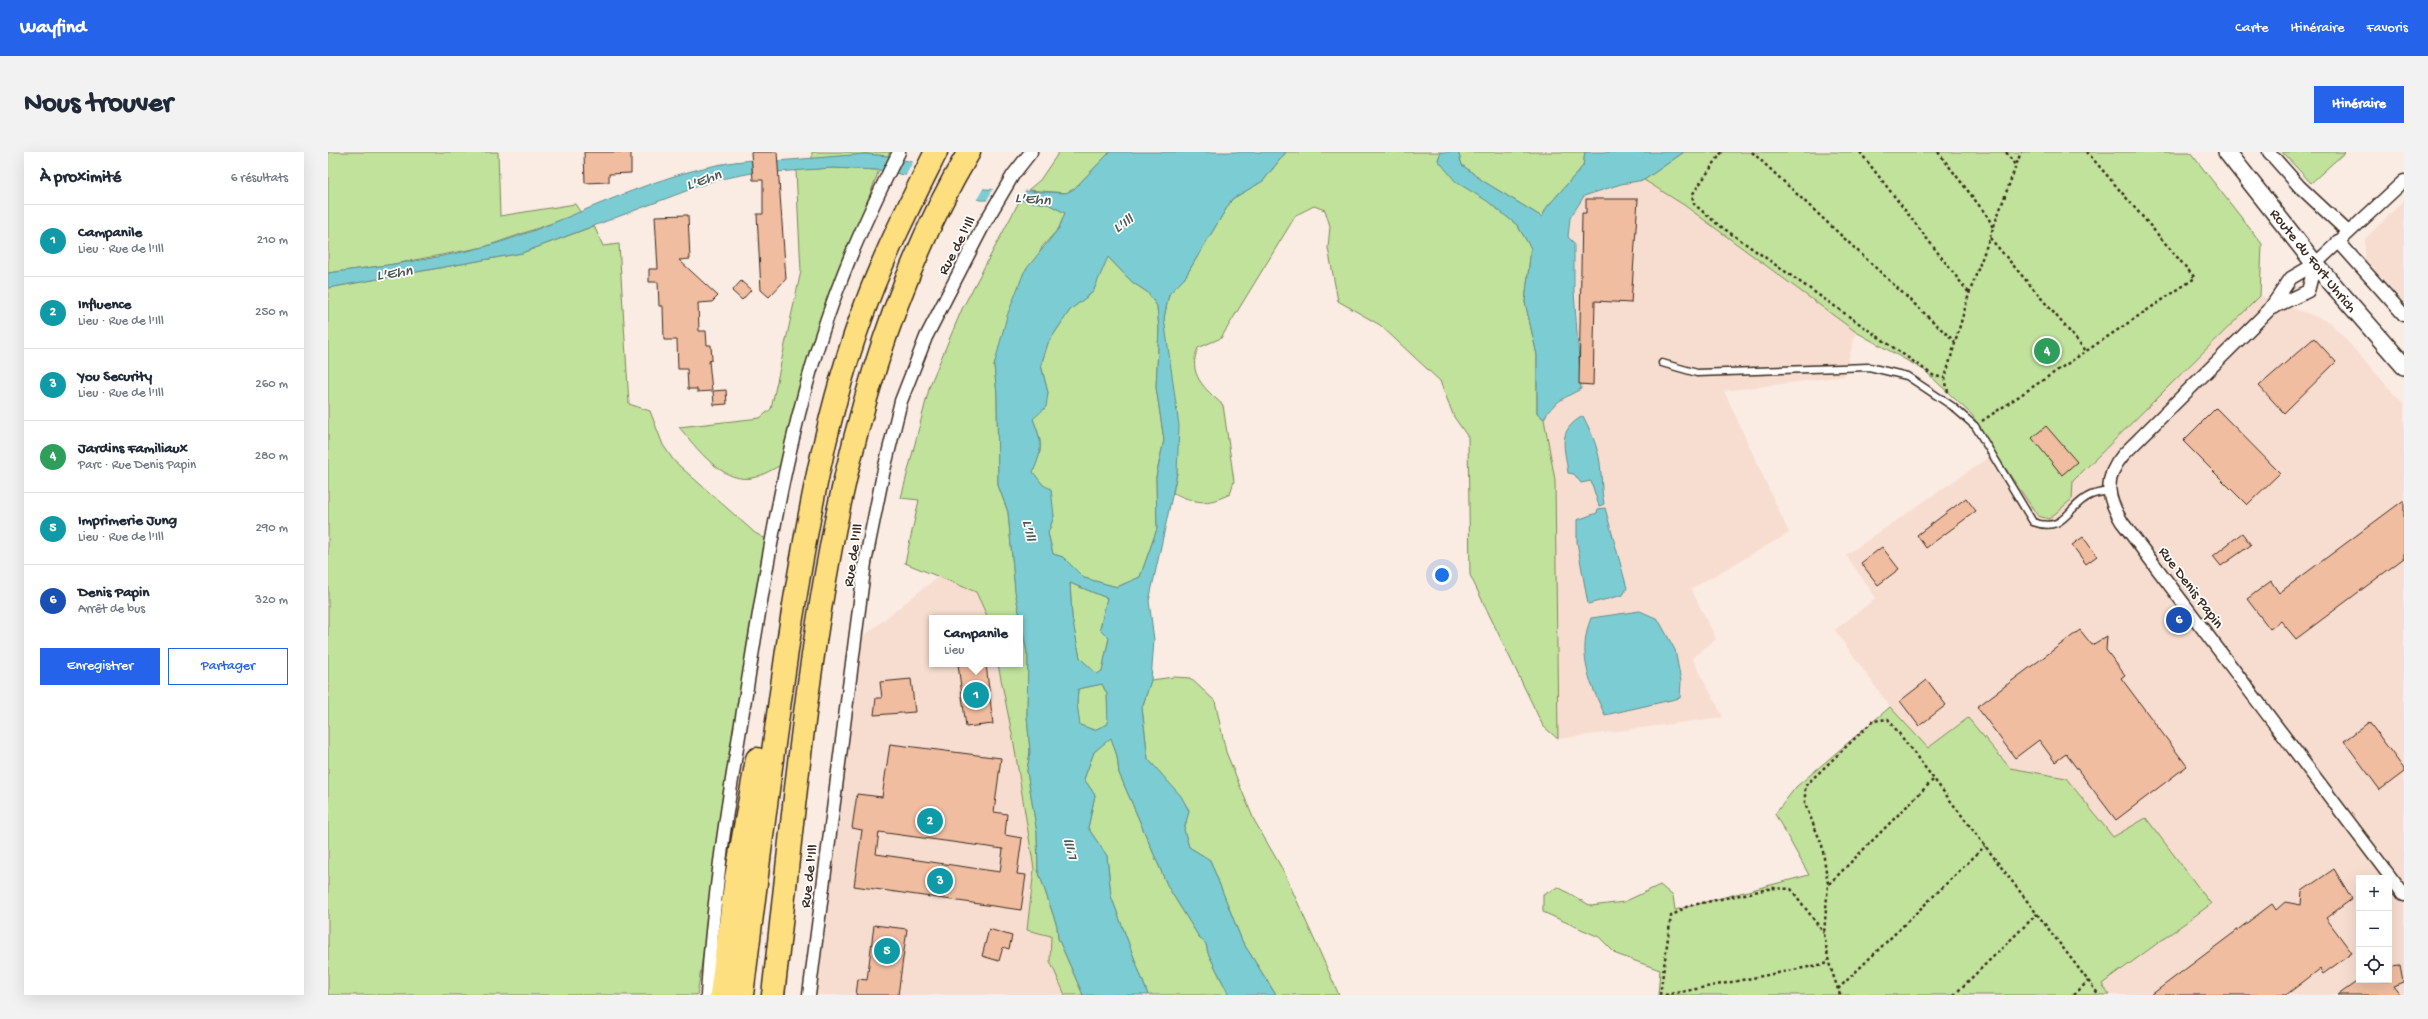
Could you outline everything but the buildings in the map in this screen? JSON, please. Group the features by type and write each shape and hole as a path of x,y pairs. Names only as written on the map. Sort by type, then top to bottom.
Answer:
{"highway":[{"path":"742,995 777,714 809,510 832,412 868,297 912,199 936,152"},
{"path":"773,995 819,622 850,458 867,391 897,303 938,211 966,158"},
{"path":"721,995 736,878 762,731 777,714"},
{"path":"786,995 795,915 787,880"}],"main road":[{"name":"Route du Fort Uhrich","path":"2227,152 2315,264 2404,366"}],"street":[{"path":"707,995 710,942 724,836 772,531 810,374 842,276 881,187 899,152"},
{"name":"Rue de l'Ill","path":"808,995 865,563 883,474 901,401 926,337 983,226 1013,175 1031,152"},
{"path":"2269,152 2299,186 2348,232"},
{"path":"2315,264 2404,181"},
{"path":"2338,241 2404,315"},
{"name":"Rue Denis Papin","path":"2269,310 2308,291 2315,264"},
{"name":"Rue Denis Papin","path":"2315,264 2291,278 2269,310 2123,455 2113,470 2109,491 2110,500 2122,522 2404,895"}],"lane":[{"path":"1662,363 1697,373 1869,367 1907,376 1952,406 1975,426 2033,522 2042,525 2057,524 2090,495 2109,491"}],"path":[{"path":"1722,152 1692,195 1694,204 1716,224 1934,376 1945,378"},
{"path":"1752,152 1955,342"},
{"path":"1860,152 1969,294"},
{"path":"1938,152 1988,217 1993,228"},
{"path":"2006,152 2016,165"},
{"path":"1952,406 1945,378 1969,294 2021,152"},
{"path":"1975,426 2087,352 2194,278 2087,152"},
{"path":"1990,238 2087,352"},
{"path":"1840,995 1829,963 1824,934 1828,884 1822,845 1806,804 1805,786 1873,721 1888,719 2099,995"},
{"path":"1828,884 1934,779"},
{"path":"1838,989 1985,846"},
{"path":"1660,995 1671,916 1688,906 1773,888 1791,889 1824,934"},
{"path":"1954,995 2037,914"},
{"path":"1665,995 1829,963"},
{"path":"2074,995 2088,981"}],"shaded area":[{"path":"1644,180 1684,205 1856,332 1844,376 1724,391 1789,533 1691,589 1716,639 1692,658 1723,717 1558,739 1555,480 1544,419 1548,410 1555,403 1581,389 1579,384 1574,243 1568,237 1570,218 1584,196 1621,184"},
{"path":"2404,200 2404,302 2365,259 2365,239"},
{"path":"2260,296 2330,322 2404,405 2404,995 2110,995 2102,985 2211,904 2113,837 2066,778 2010,768 1968,718 1928,748 1890,707 1835,630 1876,598 1846,555 1995,453 2038,516 2071,499 2073,481"},
{"path":"939,576 976,592 987,615 929,615 929,667 999,667 1014,744 1034,869 1027,930 1051,936 1050,961 1065,995 811,995 861,638"}],"green space":[{"path":"328,152 498,152 500,216 575,204 581,213 484,247 388,265 328,273"},
{"path":"812,152 890,152 888,156 865,154 812,159"},
{"path":"1059,152 1110,152 1074,189 1066,193 1028,190 1040,180"},
{"path":"1286,152 1441,152 1438,160 1517,225 1531,248 1525,302 1537,355 1537,413 1544,419 1555,480 1558,739 1543,726 1470,575 1468,437 1454,417 1440,381 1380,325 1338,301 1328,248 1330,226 1325,210 1314,206 1296,215 1221,338 1198,348 1195,357 1195,365 1199,380 1223,405 1234,481 1230,494 1207,502 1201,502 1173,493 1177,473 1164,318 1169,294 1184,279 1232,199 1263,181"},
{"path":"1458,152 1585,152 1583,166 1547,207 1542,217 1483,181 1462,165"},
{"path":"1684,152 2190,152 2262,244 2260,296 2073,481 2072,499 2049,519 2038,516 1995,453 1972,415 1924,370 1856,332 1684,205 1644,180"},
{"path":"2282,152 2345,152 2311,183"},
{"path":"832,168 879,170 824,317 781,465 756,477 744,479 733,476 722,471 702,454 679,427 760,418 771,409 801,271 796,170"},
{"path":"1020,200 1048,204 1065,213 1059,228 1042,247 994,366 997,394 998,485 1008,512 1015,590 1020,615 987,615 976,592 905,563 919,500 901,498 930,385 962,309"},
{"path":"594,226 603,246 619,244 629,404 650,411 663,445 674,461 755,533 766,539 697,995 328,995 328,288 522,253"},
{"path":"1107,256 1132,282 1147,292 1157,306 1159,329 1156,387 1164,440 1156,477 1157,529 1140,577 1117,587 1084,578 1063,557 1053,554 1048,533 1054,516 1043,485 1032,472 1040,451 1040,440 1033,419 1048,393 1041,365 1048,343 1070,310 1093,292"},
{"path":"1070,583 1107,598 1100,629 1109,638 1102,671 1097,675 1080,658 1072,618"},
{"path":"1023,632 1028,658 1027,715 1030,752 1027,771 1037,833 1038,870 1057,926 1058,938 1083,995 1065,995 1050,961 1051,936 1027,930 1034,869 1014,744 999,667 1023,667"},
{"path":"1174,677 1190,678 1215,701 1226,752 1254,820 1284,872 1339,995 1276,995 1242,941 1210,860 1189,847 1184,830 1189,810 1180,796 1148,759 1142,708 1151,680"},
{"path":"1102,684 1107,694 1109,724 1094,730 1079,725 1077,704 1078,689"},
{"path":"1890,707 1928,748 1968,718 2010,768 2066,778 2113,837 2146,818 2211,904 2102,984 2110,995 1658,995 1660,970 1616,954 1599,937 1543,912 1543,895 1558,887 1591,906 1624,902 1660,885 1673,896 1675,910 1809,875 1775,814 1796,787"},
{"path":"1111,737 1117,756 1119,773 1168,887 1199,937 1206,944 1208,953 1229,995 1148,995 1111,896 1107,856 1088,828 1095,795 1084,779 1094,752"}],"water":[{"path":"1110,152 1286,152 1263,181 1232,199 1184,279 1169,294 1164,318 1179,426 1177,473 1149,601 1154,640 1151,680 1142,708 1148,759 1181,796 1189,811 1184,830 1189,847 1210,860 1242,941 1276,995 1229,995 1208,953 1206,944 1199,937 1168,887 1119,773 1117,756 1111,738 1094,752 1084,779 1095,795 1088,828 1107,856 1111,896 1148,995 1083,995 1058,938 1057,926 1038,870 1037,833 1027,771 1030,752 1027,715 1028,658 1023,632 1023,615 1020,615 1015,591 1008,512 998,485 997,394 994,366 1007,316 1024,272 1059,228 1065,213 1048,204 1020,200 980,200 905,175 879,170 832,168 777,172 777,161 865,154 888,156 912,162 984,189 1066,193 1074,189","holes":["1108,257 1132,282 1147,292 1157,306 1159,329 1156,387 1164,440 1156,477 1157,529 1140,577 1117,587 1084,578 1063,557 1053,554 1048,533 1054,516 1051,489 1043,485 1033,472 1040,451 1040,440 1033,419 1046,407 1048,393 1041,365 1048,343 1070,310 1093,292","1070,583 1107,598 1100,629 1109,638 1102,671 1097,674 1080,658 1072,618","1102,684 1107,694 1108,724 1094,730 1080,725 1077,704 1078,689"]},
{"path":"1441,152 1458,152 1462,165 1483,181 1542,217 1547,207 1583,166 1585,152 1684,152 1644,180 1621,184 1584,196 1570,218 1568,237 1574,243 1574,291 1581,389 1555,405 1547,413 1544,419 1537,413 1537,355 1525,302 1531,248 1517,225 1487,201 1456,182 1438,160"},
{"name":"L'Ehn","path":"752,160 752,173 715,180 522,253 328,288 328,273 426,259 484,247 550,224 649,184 683,173 717,165"},
{"path":"1583,416 1593,439 1601,468 1604,504 1599,506 1591,481 1581,483 1574,474 1568,473 1564,440 1569,428 1574,422"},
{"path":"1605,508 1627,588 1623,595 1588,604 1577,542 1577,520 1597,513 1598,509"},
{"path":"1640,611 1658,619 1675,650 1681,681 1680,698 1605,715 1594,691 1585,656 1587,631 1591,618"}],"pier":[{"path":"914,160 984,187 976,201 905,177"},
{"path":"994,187 1027,188 1018,202 986,202"}],"place":[{"name":"Jardins Familiaux","path":"2047,351"},
{"name":"Denis Papin","path":"2179,620"},
{"name":"Campanile","path":"976,695"},
{"name":"Influence","path":"930,821"},
{"name":"You Security","path":"940,881"},
{"name":"Imprimerie Jung","path":"887,951"}],"water label":[{"name":"L'Ill","path":"1122,222"},
{"name":"L'Ill","path":"1031,530"},
{"name":"L'Ill","path":"1069,851"}]}
